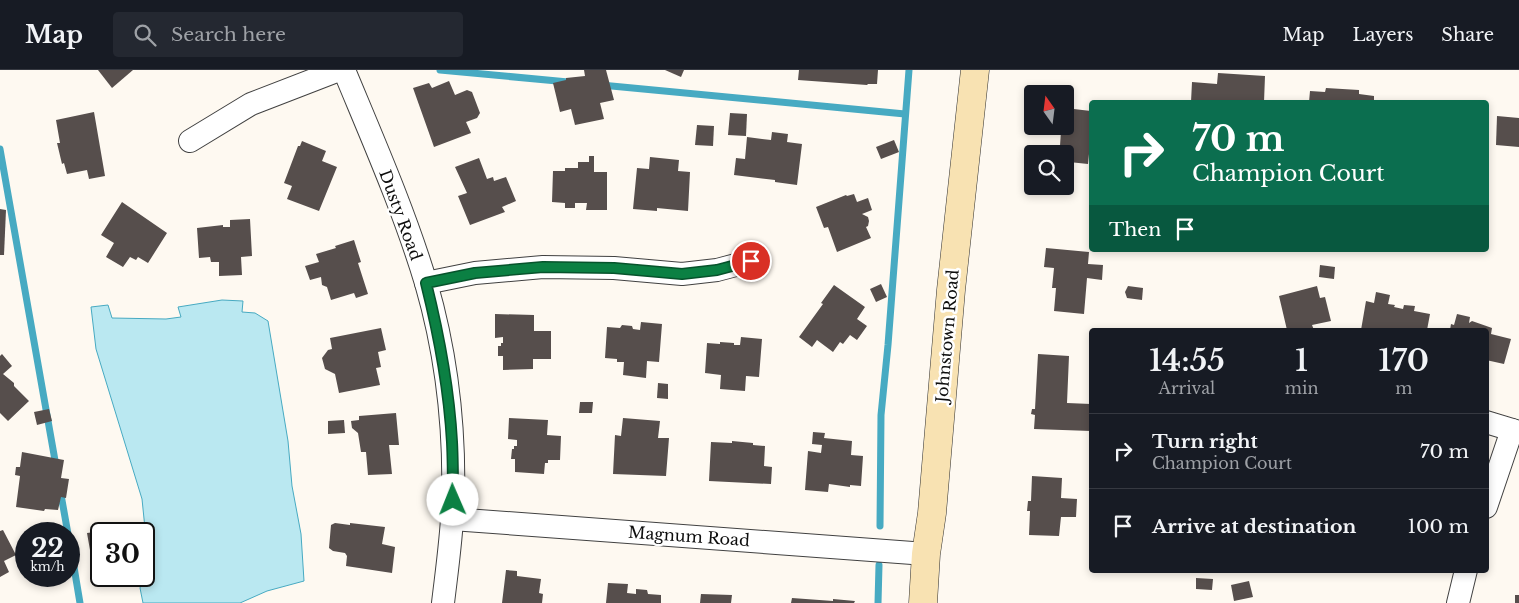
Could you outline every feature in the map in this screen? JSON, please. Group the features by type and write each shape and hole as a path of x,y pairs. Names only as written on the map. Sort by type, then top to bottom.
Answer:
{"main road":[{"name":"Johnstown Road","path":"923,603 951,290 975,70"}],"street":[{"path":"190,141 251,104 338,70"},
{"name":"Dusty Road","path":"344,70 399,205 426,283 435,321 447,387 452,442 452,519 443,603"},
{"path":"426,283 475,273 543,267 614,268 682,274 717,270 751,261"},
{"path":"1489,423 1516,431 1489,499"},
{"name":"Magnum Road","path":"452,519 926,554"},
{"path":"1458,603 1465,573"}],"water":[{"path":"222,300 243,301 242,312 255,313 268,321 288,441 292,486 301,534 304,581 267,591 240,603 143,603 140,587 155,587 155,522 144,522 142,499 96,349 91,307 108,305 112,318 166,319 181,317 178,307"}],"building":[{"path":"98,70 133,70 112,88"},
{"path":"584,70 606,70 614,100 600,103 604,119 575,125 571,109 560,112 553,83 566,80 566,78 585,76"},
{"path":"665,70 684,70 681,77"},
{"path":"799,70 878,70 877,84 867,85 798,80"},
{"path":"1218,73 1265,76 1264,100 1191,100 1192,82 1217,84"},
{"path":"449,81 455,95 467,90 472,92 480,113 477,118 466,122 471,133 434,147 413,88 429,83 432,88"},
{"path":"1326,88 1359,90 1359,94 1374,96 1374,100 1309,100 1310,91 1325,92"},
{"path":"1074,109 1089,111 1088,164 1074,163 1074,145 1060,145 1061,135 1074,135"},
{"path":"94,112 105,176 89,179 87,170 67,174 64,163 62,164 57,143 60,143 56,120"},
{"path":"730,113 747,114 746,136 728,135"},
{"path":"1497,116 1519,118 1519,147 1496,145"},
{"path":"697,125 714,126 713,146 695,145"},
{"path":"772,132 788,134 787,142 802,144 797,185 734,175 736,158 745,159 747,137 771,140"},
{"path":"894,140 899,152 881,159 876,147"},
{"path":"302,141 326,151 322,161 337,167 319,211 287,199 292,186 284,183 298,146 300,146"},
{"path":"589,156 594,156 594,172 607,172 607,210 586,210 587,203 575,203 575,208 565,208 565,203 552,202 553,171 565,171 565,168 578,168 578,162 589,162"},
{"path":"650,157 679,160 678,171 690,172 688,211 657,208 657,211 633,209 637,168 649,169"},
{"path":"479,158 487,179 493,177 494,181 506,177 516,201 502,207 505,212 470,225 458,196 467,193 455,167"},
{"path":"854,194 857,202 868,198 872,210 862,214 868,217 868,226 866,227 871,238 837,252 828,227 824,228 816,207 846,195"},
{"path":"122,202 167,233 148,263 138,257 136,260 130,257 123,267 106,257 114,243 101,235"},
{"path":"0,209 6,210 4,255 0,255"},
{"path":"250,219 252,256 241,257 242,275 219,276 219,262 211,262 210,257 199,258 197,228 223,225 223,227 230,227 230,220"},
{"path":"354,240 361,262 358,263 368,294 356,298 354,293 331,300 327,287 322,285 321,277 310,280 305,266 319,262 316,254"},
{"path":"1046,248 1089,252 1088,264 1103,265 1102,280 1087,278 1084,314 1054,311 1056,288 1052,288 1054,268 1044,267"},
{"path":"1320,265 1335,267 1334,279 1319,277"},
{"path":"881,284 887,297 876,302 870,289"},
{"path":"834,285 865,307 857,319 867,326 857,340 850,335 843,344 840,342 833,352 817,340 812,347 799,337"},
{"path":"1128,286 1143,288 1142,300 1127,298 1125,292"},
{"path":"1317,286 1320,298 1325,297 1331,321 1312,325 1313,328 1287,328 1279,296"},
{"path":"1376,292 1390,295 1388,304 1395,305 1394,307 1403,309 1404,305 1415,306 1414,311 1430,314 1427,328 1361,328 1366,301 1374,303"},
{"path":"495,314 534,315 534,331 551,331 551,359 533,359 533,369 503,370 503,356 498,356 498,346 501,346 501,343 503,343 503,337 495,338"},
{"path":"1457,314 1470,317 1469,323 1472,321 1492,328 1491,334 1511,339 1504,364 1489,361 1489,328 1450,328 1451,324 1454,325"},
{"path":"641,322 662,324 659,362 647,361 646,378 623,375 624,362 605,358 607,327 620,328 622,325 632,326 633,329 640,330"},
{"path":"381,328 386,350 378,352 381,367 376,368 380,385 339,393 335,374 325,369 322,358 328,350 332,349 330,338"},
{"path":"741,337 762,339 759,377 746,376 745,391 720,389 721,375 705,373 707,343 720,344 720,342 740,345"},
{"path":"2,354 12,366 3,374 14,383 14,386 29,401 8,421 0,413 0,356"},
{"path":"1038,354 1069,356 1067,403 1089,404 1089,431 1034,429 1035,415 1031,414 1032,409 1035,409"},
{"path":"658,383 668,384 668,399 657,398"},
{"path":"580,402 593,402 592,413 579,413"},
{"path":"49,409 52,421 37,425 34,412"},
{"path":"396,413 399,445 389,445 392,474 368,475 366,452 361,452 358,433 352,428 351,421 359,420 359,416"},
{"path":"509,418 548,420 547,435 561,436 560,460 548,460 548,463 545,463 544,474 515,472 515,459 511,459 512,449 514,449 514,446 517,446 517,440 508,439"},
{"path":"623,418 660,421 658,438 669,438 666,476 613,474 615,435 621,436"},
{"path":"344,420 345,433 328,434 328,421"},
{"path":"813,432 825,433 824,438 852,441 851,455 863,456 861,486 850,485 850,487 829,484 828,492 805,490 808,451 821,453 822,445 812,444"},
{"path":"732,441 765,446 764,466 772,467 771,484 709,481 711,442 732,443"},
{"path":"22,452 64,460 61,478 69,479 66,498 61,497 58,510 45,509 44,511 16,507 20,476 15,475 16,467 20,467"},
{"path":"1032,476 1062,478 1061,498 1077,499 1076,517 1061,517 1059,536 1029,535 1030,511 1027,511 1028,501 1031,501"},
{"path":"335,523 385,527 382,544 395,547 392,573 346,566 347,556 345,553 333,551 329,548 331,525"},
{"path":"3,530 15,556 4,561 9,572 0,577 0,531"},
{"path":"87,533 90,533 90,550"},
{"path":"506,570 517,571 517,576 541,579 539,593 543,594 542,603 502,603"},
{"path":"1196,578 1213,579 1212,590 1196,589"},
{"path":"1249,581 1253,597 1234,601 1231,585"},
{"path":"608,583 628,584 627,593 636,594 636,589 647,590 648,594 661,595 661,603 606,603"},
{"path":"701,594 732,595 731,603 700,603"},
{"path":"1515,595 1519,595 1519,603 1515,603"},
{"path":"792,598 855,601 854,603 791,603"}],"waterway":[{"path":"440,70 568,82"},
{"path":"880,526 881,415 909,70"},
{"path":"601,85 905,114"},
{"path":"0,149 56,466"},
{"path":"60,489 66,522"},
{"path":"878,603 879,565"},
{"path":"77,587 80,603"}],"route":[{"path":"453,500 452,442 447,387 426,283 475,273 543,267 614,268 682,274 717,270 751,261"}]}
